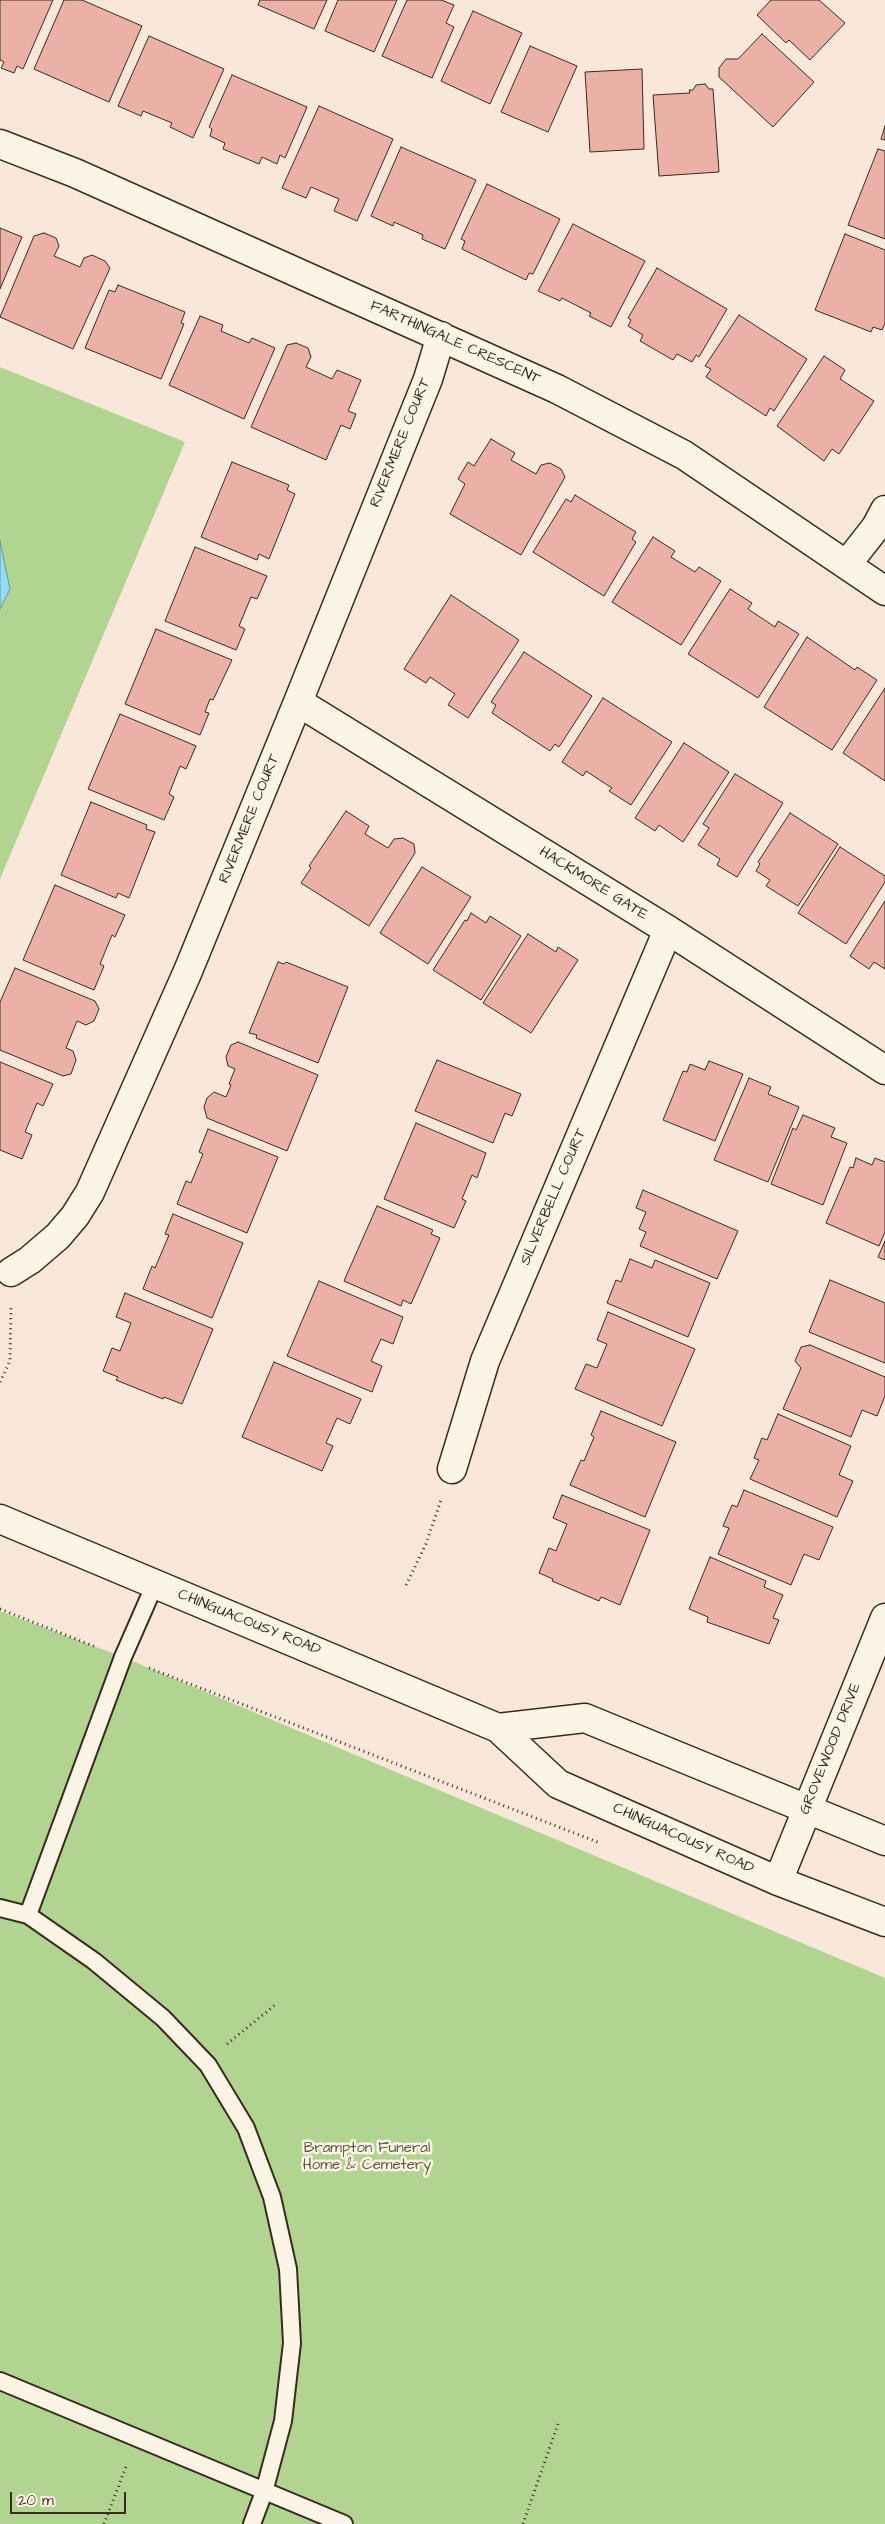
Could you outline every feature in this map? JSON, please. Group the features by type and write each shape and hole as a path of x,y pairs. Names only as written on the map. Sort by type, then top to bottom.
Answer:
{"street":[{"name":"FARTHINGALE CRESCENT","path":"0,144 75,172 557,388 684,455 885,591"},
{"name":"RIVERMERE COURT","path":"11,1272 30,1260 58,1236 75,1216 90,1192 188,971 428,378 441,336"},
{"path":"847,564 876,527 885,510"},
{"name":"HACKMORE GATE","path":"298,702 668,930 885,1070"},
{"name":"SILVERBELL COURT","path":"452,1469 485,1361 668,930"},
{"name":"CHINGUACOUSY ROAD","path":"0,1520 498,1728 558,1784 778,1881 885,1922"},
{"name":"GROVEWOOD DRIVE","path":"778,1881 885,1618"},
{"name":"CHINGUACOUSY ROAD","path":"498,1728 585,1718 885,1841"}],"lane":[{"path":"28,1915 123,1658 155,1584"},
{"path":"0,1908 28,1915 94,1961 163,2018 205,2062 246,2128 272,2197 288,2269 292,2343 283,2421 264,2492 252,2524"},
{"path":"0,2380 344,2524"}],"path":[{"path":"0,1382 10,1361 11,1272"},
{"path":"406,1585 426,1544 452,1469"},
{"path":"0,1609 609,1846"},
{"path":"205,2062 275,2005"},
{"path":"523,2524 559,2421"},
{"path":"104,2524 137,2438"}],"green space":[{"path":"0,367 185,442 0,879"},
{"name":"Brampton Funeral Home & Cemetery","path":"0,1611 123,1657 885,1978 885,2524 0,2524"}],"water":[{"path":"0,541 10,589 0,609"}],"building":[{"path":"0,0 53,0 23,69 17,66 14,73 1,68 4,62 0,60"},
{"path":"64,0 82,0 142,26 109,102 34,69"},
{"path":"260,0 327,0 314,29 258,5"},
{"path":"338,0 397,0 374,52 325,31"},
{"path":"407,0 441,0 454,5 446,23 454,27 432,78 382,56"},
{"path":"771,0 819,0 845,23 810,60 789,40 786,43 757,15"},
{"path":"473,11 522,33 490,104 441,81"},
{"path":"762,34 814,82 773,127 719,77 719,68 726,59 738,59"},
{"path":"149,36 224,69 193,138 170,127 172,123 143,111 141,116 118,106"},
{"path":"530,46 577,66 548,132 501,112"},
{"path":"642,69 644,149 590,152 585,72"},
{"path":"232,75 307,107 285,158 280,155 277,164 262,157 259,164 223,149 225,143 210,136 212,129 209,127"},
{"path":"705,84 709,89 713,89 719,172 659,176 653,95 690,93 689,90 693,90 696,85"},
{"path":"319,106 393,139 357,221 334,211 339,199 311,187 306,198 282,188"},
{"path":"885,126 885,140 881,139"},
{"path":"401,147 476,180 445,249 422,239 423,235 394,222 393,226 371,216"},
{"path":"878,149 885,151 885,239 848,225"},
{"path":"487,184 560,219 533,274 529,273 526,280 462,249 465,241 461,239"},
{"path":"573,224 645,261 611,327 589,316 591,313 562,298 560,301 538,291"},
{"path":"0,228 22,237 0,289"},
{"path":"44,233 56,238 59,246 54,256 80,267 84,258 92,255 105,261 110,268 73,349 0,317 34,236"},
{"path":"845,234 885,250 885,323 882,330 873,327 871,332 815,310"},
{"path":"657,268 727,309 699,357 696,355 692,362 677,354 673,360 640,341 643,335 628,326 631,320 628,318"},
{"path":"118,285 185,312 181,323 184,324 161,379 85,348 109,290 115,292"},
{"path":"739,315 807,359 774,411 770,408 766,416 706,377 711,369 705,366"},
{"path":"200,316 223,325 221,331 249,343 252,338 275,348 244,419 169,385"},
{"path":"296,343 308,348 311,357 306,367 332,379 337,370 361,380 348,411 356,414 350,429 341,425 326,460 251,427 287,345"},
{"path":"824,356 845,370 840,379 874,401 839,454 832,449 824,461 777,426"},
{"path":"491,439 515,453 511,460 536,474 541,465 550,463 561,469 565,477 521,555 450,514 465,484 458,479 468,462 474,466"},
{"path":"232,462 289,485 287,490 295,494 269,559 259,554 257,560 201,537"},
{"path":"575,495 636,532 632,539 636,542 604,596 533,552 566,499 571,502"},
{"path":"653,537 675,551 671,557 695,572 699,567 721,581 681,645 612,602"},
{"path":"195,547 267,576 257,599 251,597 239,626 245,629 236,650 165,621"},
{"path":"730,589 752,603 748,609 775,627 778,621 799,634 758,698 688,654"},
{"path":"451,595 519,640 468,718 448,705 455,694 430,677 426,683 404,669"},
{"path":"156,629 232,660 213,700 210,699 205,712 209,713 200,735 125,704"},
{"path":"807,637 855,670 857,667 877,680 832,750 764,707"},
{"path":"524,652 592,696 559,747 555,744 550,751 492,713 496,705 491,702"},
{"path":"885,688 885,781 843,753"},
{"path":"603,698 672,742 631,805 609,791 612,788 586,771 583,776 562,762"},
{"path":"120,714 196,746 186,769 180,766 169,794 174,797 164,820 88,789"},
{"path":"684,743 729,772 683,842 659,825 655,831 635,818"},
{"path":"735,774 783,803 737,877 717,865 720,859 698,845 709,828 703,824"},
{"path":"91,802 147,825 146,829 155,832 129,898 118,893 116,898 61,875"},
{"path":"346,811 369,826 365,834 388,848 394,839 403,838 414,844 415,853 369,926 301,883 311,868 309,866"},
{"path":"790,813 838,844 798,906 766,886 770,880 756,871 760,864 758,862"},
{"path":"840,847 885,876 885,882 846,944 798,913"},
{"path":"422,867 471,897 428,964 380,933"},
{"path":"55,885 125,915 115,937 112,935 100,964 104,966 94,990 23,960"},
{"path":"885,901 885,969 874,962 869,969 850,956"},
{"path":"471,913 486,923 490,916 521,936 481,1000 433,970"},
{"path":"528,934 556,952 558,947 578,960 531,1033 483,1003"},
{"path":"278,962 284,964 286,962 348,987 318,1063 256,1038 257,1035 249,1033"},
{"path":"15,968 95,1001 99,1009 94,1021 86,1025 77,1021 66,1048 73,1051 76,1060 71,1074 63,1076 0,1050 0,1002"},
{"path":"238,1042 318,1075 287,1151 207,1118 204,1107 207,1098 214,1092 226,1097 231,1085 229,1084 235,1069 228,1066 226,1057 231,1045"},
{"path":"437,1060 521,1094 512,1116 505,1113 493,1143 415,1111"},
{"path":"709,1061 743,1074 715,1141 663,1120 683,1071 687,1072 690,1064 705,1070"},
{"path":"0,1062 53,1084 43,1106 37,1103 25,1132 32,1135 22,1159 0,1150"},
{"path":"749,1078 771,1087 768,1094 799,1107 768,1182 714,1160"},
{"path":"803,1115 835,1128 831,1137 847,1143 823,1205 771,1184 793,1128 796,1130"},
{"path":"416,1123 486,1153 477,1178 472,1175 462,1199 466,1201 454,1228 384,1199"},
{"path":"208,1129 278,1157 247,1233 177,1204 186,1181 191,1183 203,1154 199,1152"},
{"path":"856,1158 872,1165 875,1158 885,1162 885,1232 879,1246 826,1223 850,1167 853,1168"},
{"path":"643,1190 738,1231 717,1279 640,1246 646,1232 639,1229 646,1212 636,1208"},
{"path":"377,1206 433,1230 431,1234 440,1238 411,1304 403,1300 401,1306 344,1281"},
{"path":"173,1214 243,1243 212,1318 143,1289 152,1266 155,1268 169,1235 165,1234"},
{"path":"885,1241 885,1260 878,1257"},
{"path":"630,1259 652,1268 655,1260 710,1283 688,1337 607,1303 616,1280 621,1282"},
{"path":"830,1280 885,1303 885,1363 809,1332"},
{"path":"319,1281 403,1317 393,1344 381,1339 371,1361 382,1366 372,1392 287,1356"},
{"path":"125,1293 213,1329 182,1404 164,1397 163,1399 116,1380 118,1377 103,1371 112,1348 120,1351 131,1323 116,1317"},
{"path":"608,1312 695,1349 662,1426 575,1389 586,1364 597,1368 607,1344 597,1340"},
{"path":"810,1345 885,1377 885,1396 877,1416 862,1410 851,1437 783,1409 801,1368 795,1361 801,1347"},
{"path":"274,1362 361,1399 350,1424 337,1418 326,1443 333,1446 322,1471 242,1437"},
{"path":"601,1411 676,1442 645,1517 570,1485 581,1460 584,1461 594,1437 591,1435"},
{"path":"778,1414 851,1446 839,1475 853,1481 837,1517 750,1479 759,1460 754,1458 762,1438 767,1440"},
{"path":"744,1490 833,1527 819,1560 804,1554 791,1585 718,1554 729,1528 723,1526 732,1505 737,1507"},
{"path":"562,1495 650,1530 620,1605 601,1597 599,1601 552,1581 553,1579 539,1573 549,1548 556,1551 567,1524 553,1518"},
{"path":"710,1557 766,1581 764,1587 783,1595 773,1618 779,1620 769,1644 707,1622 708,1617 689,1609"}]}
